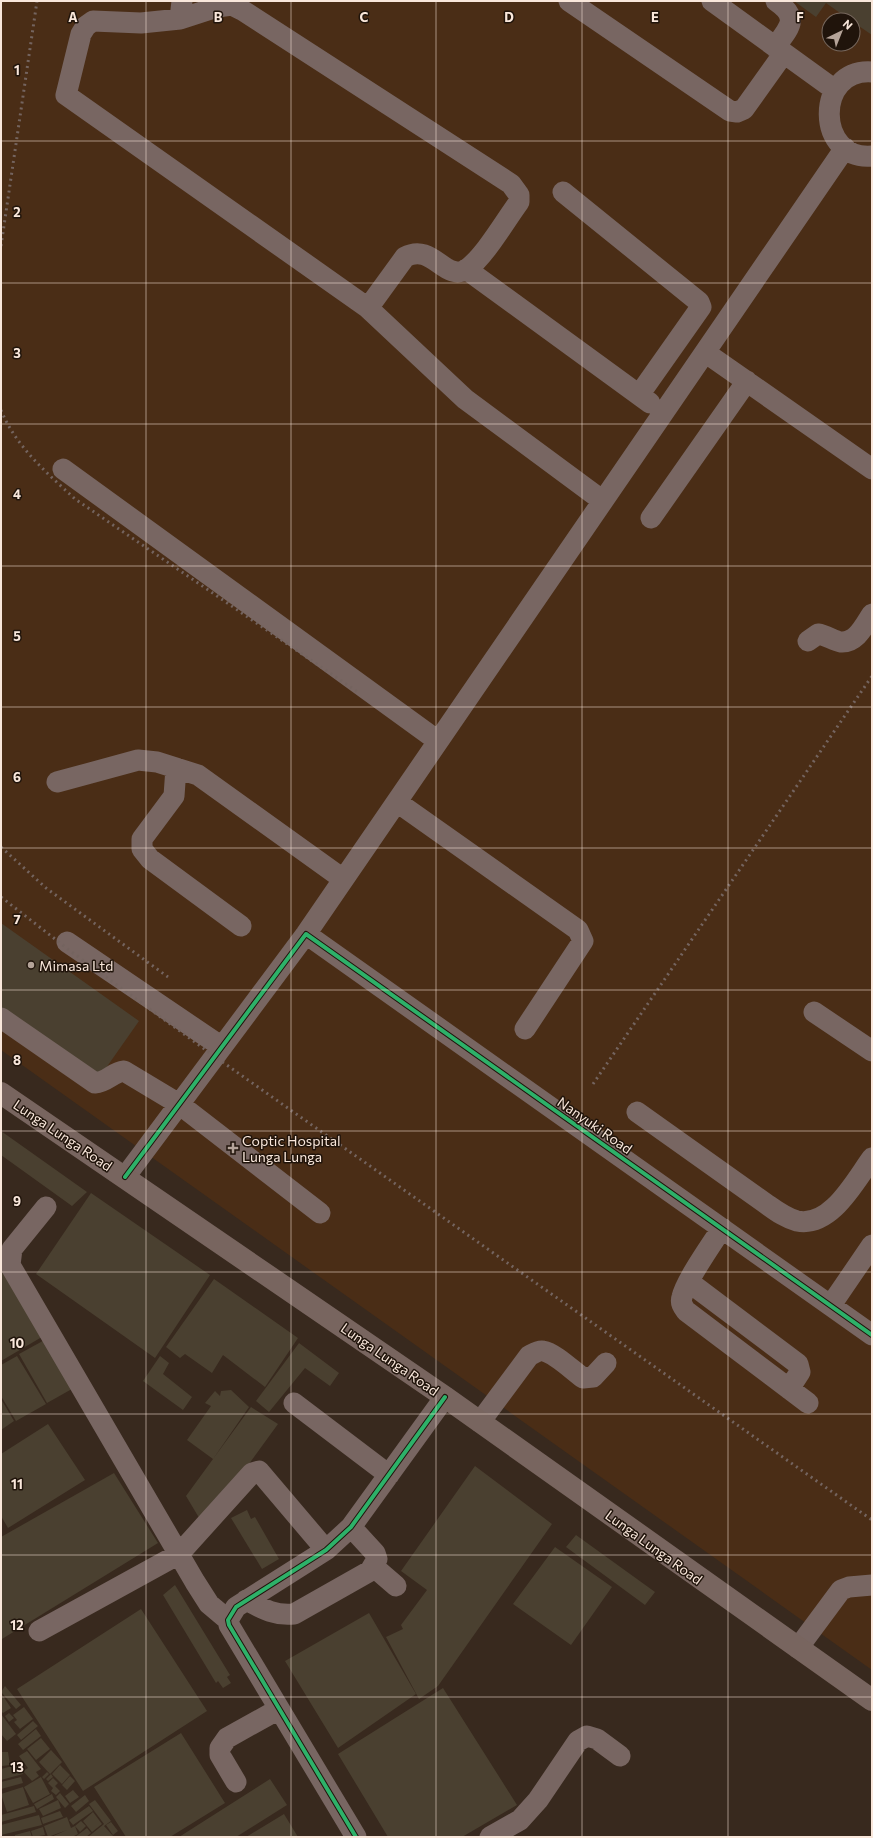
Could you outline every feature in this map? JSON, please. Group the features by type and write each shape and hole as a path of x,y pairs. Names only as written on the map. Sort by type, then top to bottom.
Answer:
{"main road":[{"name":"Lunga Lunga Road","path":"1,1093 445,1397 872,1700"}],"street":[{"path":"569,1 730,111 737,112 744,109 780,50 790,23 791,15 786,8 776,1"},
{"path":"712,1 835,90"},
{"path":"368,308 406,257 411,254 418,252 425,254 456,272 466,269 479,258 519,202 519,195 511,184 232,5 181,10 141,23 93,21 86,26 81,34 66,96 368,308 465,399 603,501"},
{"path":"872,72 854,75 844,81 835,90 830,102 828,115 830,127 836,139 845,148 856,154 872,156"},
{"path":"125,1177 306,934 845,148"},
{"path":"563,192 699,302 701,307 639,395"},
{"path":"466,269 664,413"},
{"path":"706,352 872,469"},
{"path":"651,518 747,381"},
{"path":"63,470 438,741"},
{"path":"808,641 818,634 826,635 841,642 849,641 856,638 872,614"},
{"path":"57,782 138,760 157,762 198,775 344,879"},
{"path":"176,768 174,796 166,810 142,839 142,849 150,859 241,926"},
{"path":"396,802 578,930 583,941 525,1029"},
{"name":"Nanyuki Road","path":"306,934 872,1335"},
{"path":"67,942 222,1047"},
{"path":"814,1012 872,1051"},
{"path":"1,1018 95,1083 103,1082 118,1071 124,1071 179,1104 320,1213"},
{"path":"637,1112 765,1203 785,1216 798,1221 819,1220 833,1210 872,1158"},
{"path":"46,1207 12,1249 10,1255 10,1266 209,1604 228,1620 229,1625 356,1837"},
{"path":"722,1228 689,1282 798,1364 800,1372 790,1389 808,1402"},
{"path":"830,1305 872,1245"},
{"path":"480,1422 529,1356 536,1352 543,1351 554,1356 583,1378 594,1377 606,1363"},
{"path":"228,1620 236,1608 246,1600 326,1550 351,1527 445,1397"},
{"path":"294,1403 389,1475"},
{"path":"39,1631 179,1554 252,1473 259,1470 326,1550"},
{"path":"246,1600 267,1612 280,1615 294,1614 374,1567 377,1559 375,1553 351,1527"},
{"path":"374,1567 396,1586"},
{"path":"798,1648 841,1590 849,1587 872,1585"},
{"path":"236,1782 220,1754 222,1743 227,1738 280,1709"},
{"path":"490,1837 520,1820 538,1800 578,1741 588,1736 597,1739 620,1756"}],"shaded area":[{"path":"1,1 872,1 872,1670 1,1050"}],"building":[{"path":"794,1 872,1 872,35 861,27 861,12 839,12 826,3 816,17"},
{"name":"Mimasa Ltd","path":"1,923 139,1021 99,1078 1,1008"},
{"path":"1,1131 87,1192 72,1206 1,1155"},
{"path":"91,1193 210,1275 155,1358 36,1274"},
{"path":"1,1254 47,1334 1,1361"},
{"path":"214,1279 298,1338 265,1387 223,1355 212,1373 185,1354 180,1358 166,1347"},
{"path":"50,1337 79,1385 47,1403 19,1354"},
{"path":"299,1343 339,1373 330,1386 305,1368 269,1412 256,1401"},
{"path":"17,1356 46,1404 16,1421 1,1396 1,1365"},
{"path":"160,1356 169,1363 163,1374 192,1397 183,1410 143,1381"},
{"path":"231,1390 249,1407 213,1459 187,1440 211,1406 205,1403 215,1391 220,1396 221,1391"},
{"path":"1,1399 14,1421 1,1430"},
{"path":"251,1407 278,1424 204,1526 186,1496"},
{"path":"48,1424 85,1480 8,1528 1,1516 1,1454"},
{"path":"475,1466 552,1524 438,1686 419,1699 386,1637 403,1629 401,1625 427,1590 401,1571"},
{"path":"114,1473 158,1543 2,1639 1,1537"},
{"path":"247,1510 251,1519 255,1517 279,1559 262,1569 231,1518"},
{"path":"576,1535 655,1592 645,1605 566,1547"},
{"path":"555,1547 612,1587 571,1645 513,1604"},
{"path":"175,1585 230,1675 227,1677 231,1683 223,1688 218,1681 216,1683 163,1595"},
{"path":"141,1609 207,1711 83,1791 17,1689"},
{"path":"369,1613 416,1694 338,1748 285,1661"},
{"path":"5,1686 21,1705 16,1709 1,1692"},
{"path":"443,1688 517,1805 462,1837 388,1837 338,1754"},
{"path":"1,1693 11,1708 3,1713 1,1711"},
{"path":"24,1707 33,1719 20,1729 14,1722 17,1720 13,1715"},
{"path":"9,1713 14,1718 9,1722 5,1716"},
{"path":"1,1714 16,1734 7,1741 1,1734"},
{"path":"33,1721 38,1726 21,1740 17,1735"},
{"path":"36,1729 41,1736 23,1750 18,1744"},
{"path":"181,1733 225,1803 170,1837 126,1837 94,1787"},
{"path":"41,1738 50,1749 36,1760 27,1749"},
{"path":"51,1750 62,1762 50,1774 39,1762"},
{"path":"27,1751 41,1769 36,1772 39,1776 32,1781 23,1771 28,1768 19,1756"},
{"path":"1,1752 8,1752 10,1765 2,1766"},
{"path":"20,1764 23,1774 1,1780 1,1769"},
{"path":"60,1765 70,1775 62,1784 52,1774"},
{"path":"47,1772 49,1774 44,1779 42,1777"},
{"path":"51,1774 53,1777 48,1781 46,1779"},
{"path":"70,1776 75,1781 67,1790 62,1785"},
{"path":"21,1777 23,1783 1,1789 1,1782"},
{"path":"41,1777 50,1794 33,1803 24,1787"},
{"path":"53,1778 58,1783 55,1786 60,1791 56,1795 51,1791 53,1788 48,1783"},
{"path":"270,1779 287,1805 236,1837 179,1837"},
{"path":"23,1787 29,1805 7,1812 1,1794"},
{"path":"73,1790 79,1797 70,1803 65,1796"},
{"path":"60,1793 69,1804 65,1808 56,1797"},
{"path":"52,1794 54,1799 37,1809 34,1804"},
{"path":"85,1795 89,1801 76,1812 71,1806"},
{"path":"58,1800 61,1808 43,1816 39,1809"},
{"path":"95,1800 111,1821 104,1826 114,1837 88,1837 104,1824 89,1804"},
{"path":"34,1806 36,1812 1,1822 1,1815"},
{"path":"89,1806 93,1811 73,1825 69,1820"},
{"path":"60,1811 63,1817 43,1824 41,1818"},
{"path":"93,1812 102,1824 92,1832 83,1821"},
{"path":"284,1814 298,1837 246,1837"},
{"path":"39,1815 42,1825 1,1835 1,1825"},
{"path":"67,1817 71,1828 75,1826 78,1834 72,1837 51,1837 67,1830 48,1837 44,1826"},
{"path":"81,1821 86,1826 80,1832 75,1826"},
{"path":"111,1822 118,1831 113,1835 106,1825"},
{"path":"43,1827 45,1835 33,1837 31,1831"},
{"path":"87,1828 91,1833 86,1837 75,1837"},
{"path":"30,1831 32,1837 15,1837 15,1835"}],"railway":[{"path":"1,246 37,1"},
{"path":"1,410 15,436 33,459 75,499 359,693"},
{"path":"593,1084 872,676"},
{"path":"1,847 46,888 168,977"},
{"path":"1,897 73,953 214,1056 872,1520"}],"cycle path":[{"path":"125,1177 306,934 872,1335"},
{"path":"356,1837 229,1625 228,1620 236,1607 326,1550 351,1527 445,1397"}],"place":[{"name":"Mimasa Ltd","path":"31,965"},
{"name":"Coptic Hospital Lunga Lunga","path":"233,1148"}]}
